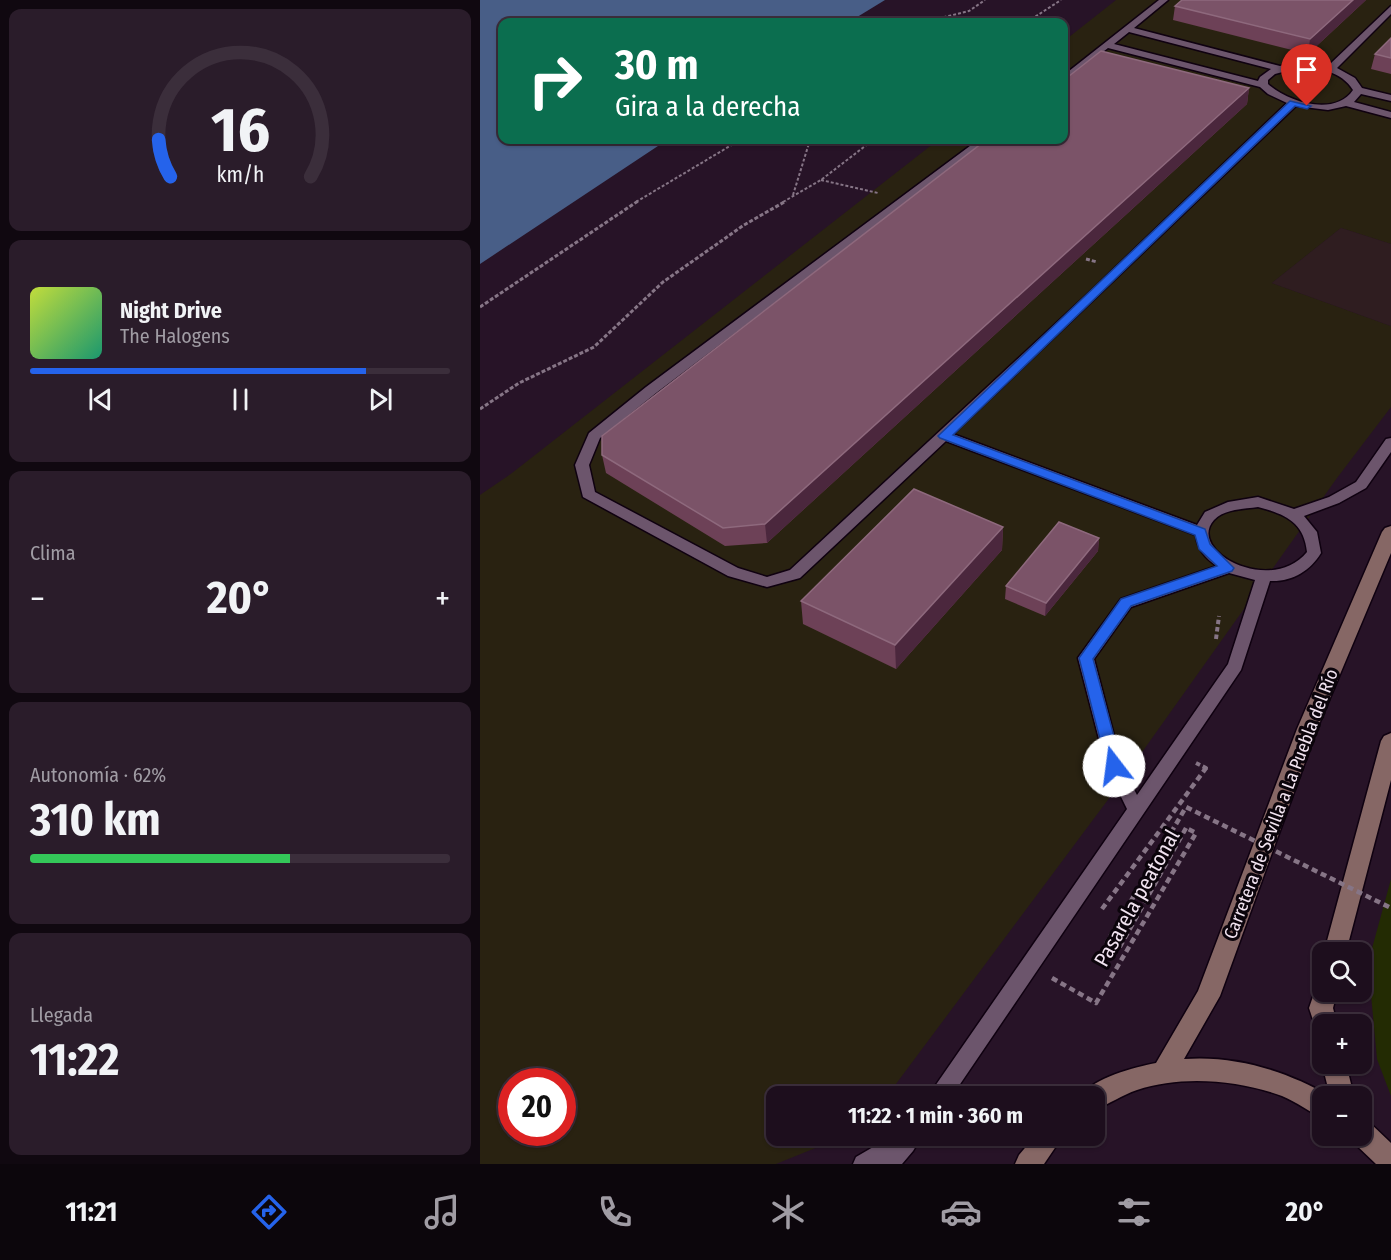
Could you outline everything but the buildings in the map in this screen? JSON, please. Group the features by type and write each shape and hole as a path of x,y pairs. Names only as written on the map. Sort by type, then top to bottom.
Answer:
{"main road":[{"name":"Carretera de Sevilla a La Puebla del Río","path":"1164,1071 1208,996 1307,729 1391,532"},
{"path":"1338,942 1391,741"},
{"path":"1105,1090 1164,1071 1225,1071 1287,1086 1312,1100"},
{"path":"1372,1143 1391,1161"},
{"path":"1028,1164 1042,1146"}],"lane":[{"path":"1068,76 1164,0"},
{"path":"1331,69 1391,9"},
{"path":"1126,29 1278,68"},
{"path":"1106,45 1263,86 1279,99 1293,103 1321,107 1352,99 1358,90"},
{"path":"1263,86 1263,79 1268,73 1278,68 1303,65 1331,69 1351,78 1358,90 1391,98"},
{"path":"1345,102 1391,115"},
{"path":"979,144 651,390 594,436 582,465 588,494 733,572 766,582 795,574 945,436 1293,103"},
{"path":"945,436 1201,532"},
{"path":"1293,515 1334,500 1361,484 1391,442"},
{"path":"1258,502 1293,515 1308,527 1314,540 1314,553 1299,569 1283,575 1264,577 1246,575 1228,568 1213,558 1204,545 1201,532 1208,517 1219,508 1235,503 1258,502"},
{"path":"1137,811 1114,766 1086,658 1126,603 1228,568"},
{"path":"947,1086 1234,666 1264,577"},
{"path":"864,1164 895,1146"},
{"path":"888,1164 903,1146"}],"path":[{"path":"940,18 969,11 985,0"},
{"path":"1033,18 1061,0"},
{"path":"480,307 654,190 733,144"},
{"path":"792,196 809,144"},
{"path":"480,409 519,383 594,347 663,282 744,225 820,180 868,144"},
{"path":"820,180 866,189 903,201"},
{"name":"Pasarela peatonal","path":"1052,977 1096,1003 1196,833 1186,828 1118,950 1107,942 1186,807 1391,908"}],"shaded area":[{"path":"1116,0 1391,0 1391,244 1341,228 1272,283 1391,326 1391,407 1337,478 1113,793 894,1086 766,1086 766,1146 820,1146 776,1164 480,1164 480,495 512,473 933,144 1068,144 1068,38"},
{"path":"1341,228 1391,244 1391,326 1272,283"}],"green space":[{"path":"1391,879 1391,1096 1377,1059 1372,1002 1372,948"}],"water":[{"path":"480,0 885,0 856,18 498,18 498,144 661,144 480,264"}],"route":[{"path":"1114,766 1086,658 1126,603 1228,568 1213,558 1204,545 1201,532 945,436 1293,103 1307,106"}]}
